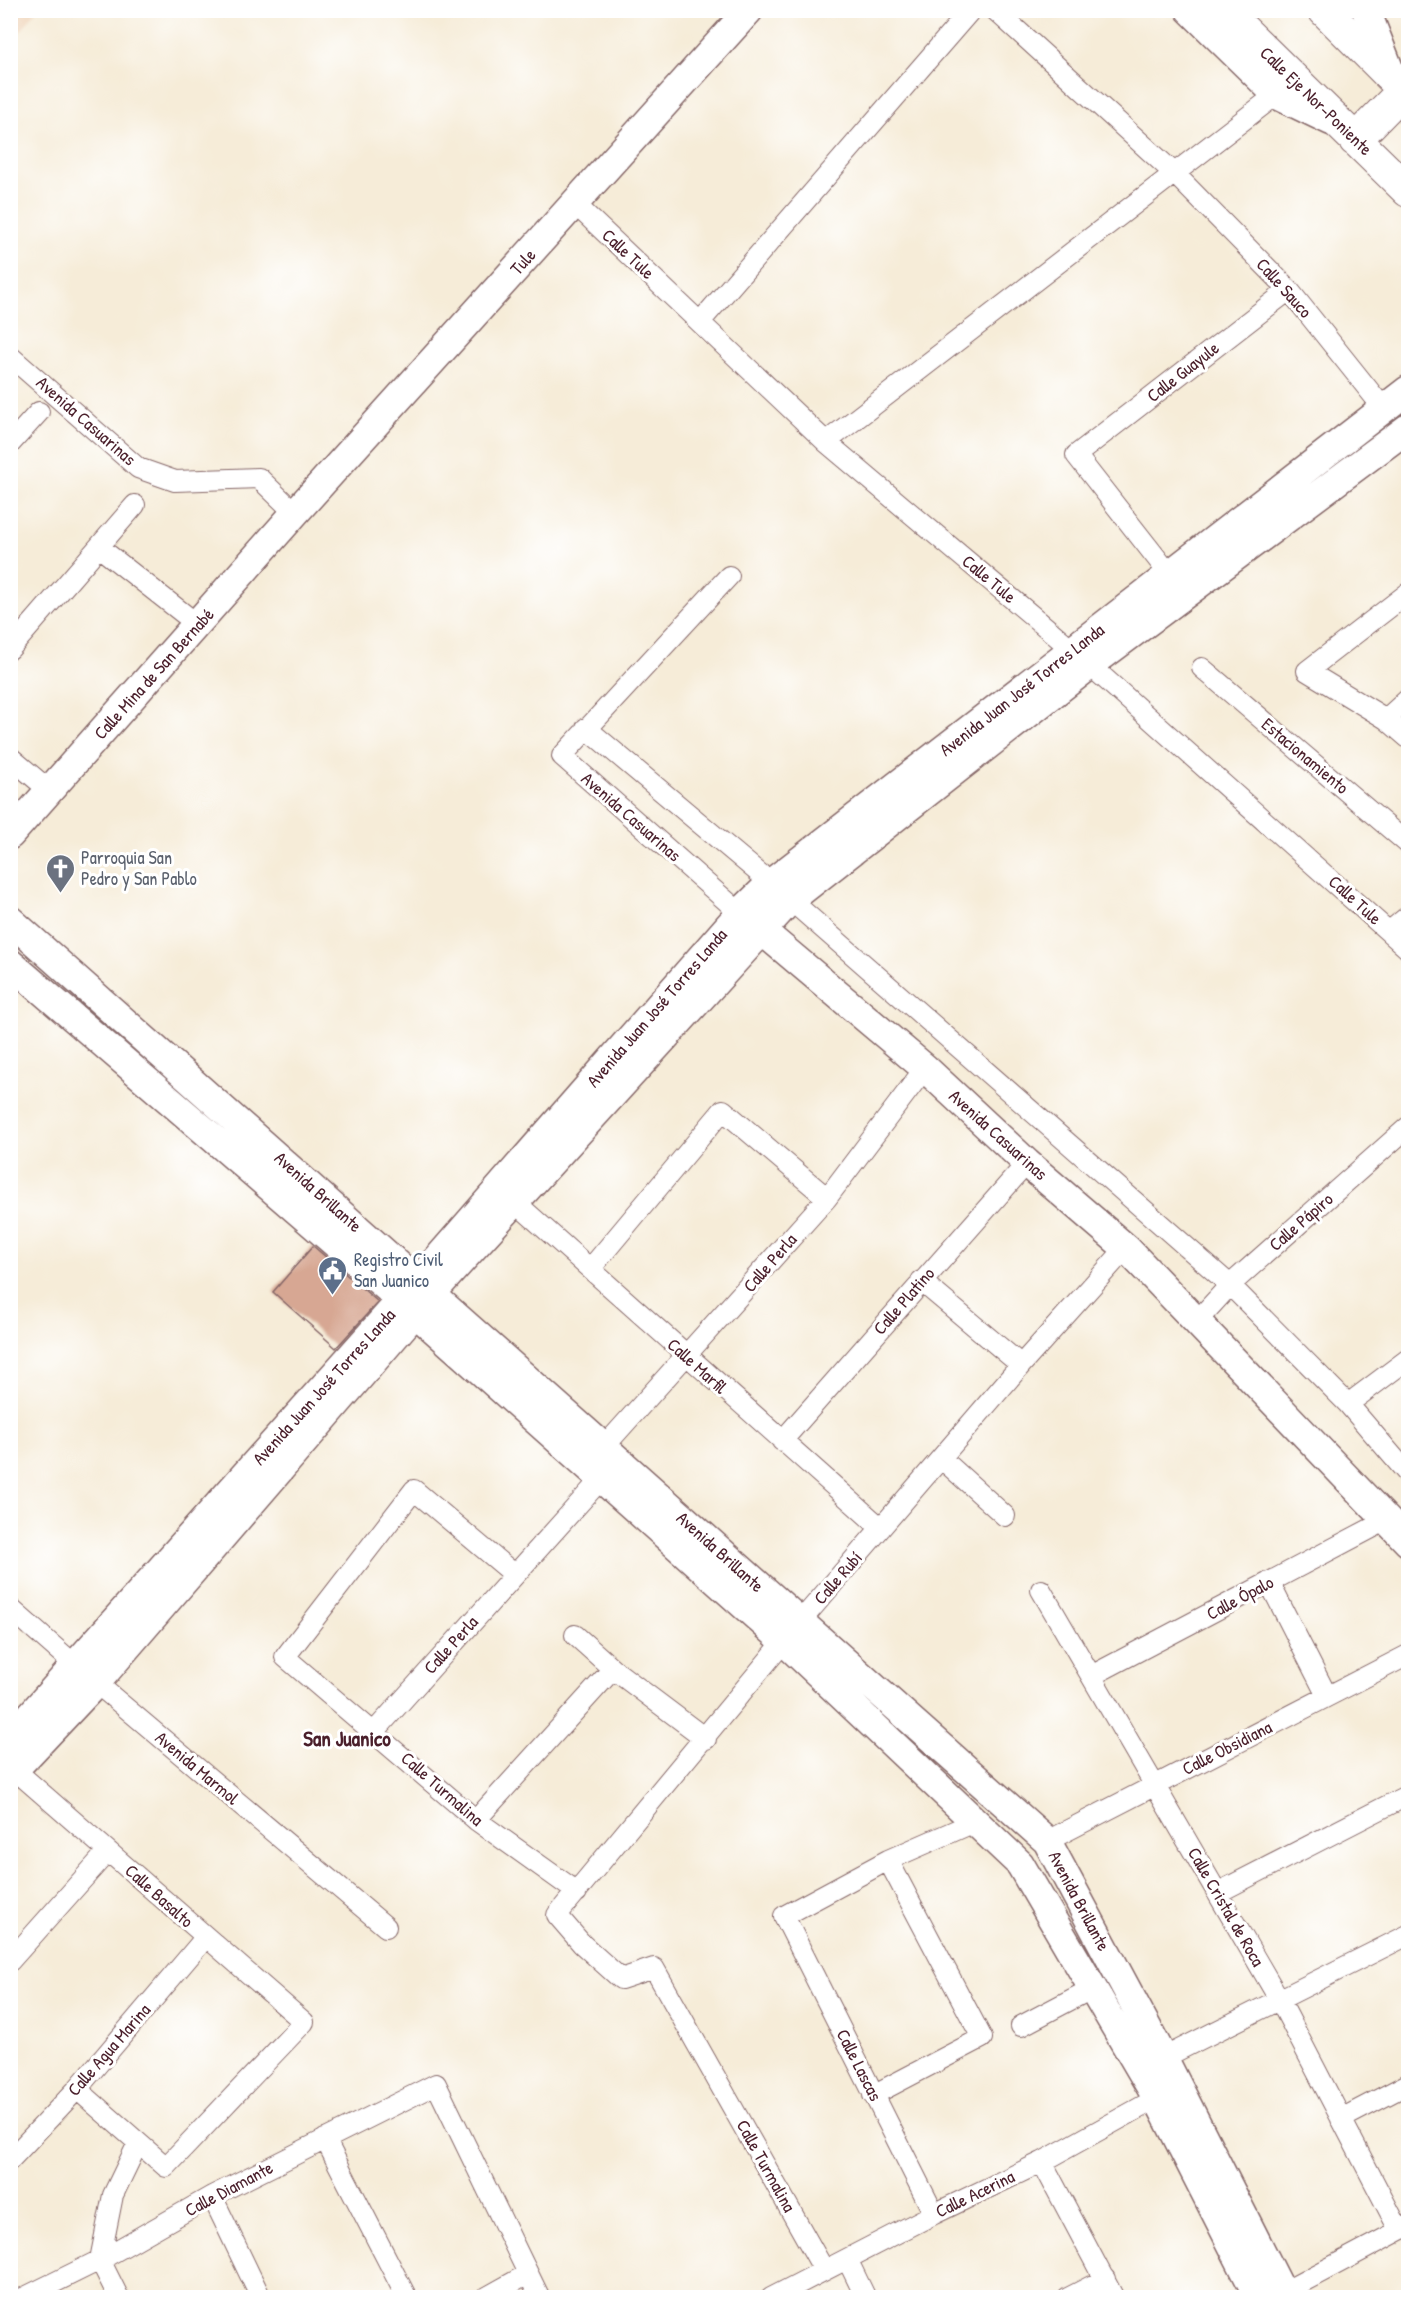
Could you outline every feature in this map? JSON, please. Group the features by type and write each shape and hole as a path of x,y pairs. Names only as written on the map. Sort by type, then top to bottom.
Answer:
{"main road":[{"name":"Tule","path":"295,513 749,10"},
{"path":"1190,10 1286,88"},
{"name":"Calle Eje Nor-Poniente","path":"1223,10 1286,88 1347,132 1408,192"},
{"path":"1324,10 1402,88"},
{"path":"1366,10 1402,88"},
{"path":"1347,132 1402,88"},
{"name":"Avenida Juan José Torres Landa","path":"1082,658 1170,575 1408,390"},
{"name":"Avenida Juan José Torres Landa","path":"13,1772 86,1674 417,1297 740,913 781,891 1082,658 1408,428"},
{"name":"Calle Mina de San Bernabé","path":"10,834 198,625 295,513"},
{"name":"Avenida Juan José Torres Landa","path":"417,1297 515,1202 763,931 781,891"},
{"name":"Avenida Casuarinas","path":"740,913 925,1068 1027,1163 1126,1248 1389,1519 1408,1542"},
{"name":"Avenida Brillante","path":"10,920 417,1297 601,1479 1047,1841 1152,2063 1273,2296"},
{"name":"Avenida Brillante","path":"10,963 603,1448 792,1632 1020,1864 1093,1988 1152,2063"},
{"name":"Avenida Juan José Torres Landa","path":"10,1738 86,1674"}],"street":[{"path":"700,322 970,10"},
{"name":"Calle Sauco","path":"995,10 1175,174 1288,290 1384,409"},
{"path":"826,442 1286,88"},
{"name":"Calle Tule","path":"575,204 826,442 1082,658 1408,949"},
{"name":"Calle Guayule","path":"1170,575 1077,455 1288,290"},
{"name":"Avenida Casuarinas","path":"10,356 138,468 175,481 259,478 295,513"},
{"path":"10,444 39,412"},
{"path":"10,649 135,505"},
{"path":"100,548 198,625"},
{"path":"729,576 586,728 781,891 1230,1285 1348,1404 1408,1474"},
{"path":"1408,593 1307,671 1386,719 1408,738"},
{"name":"Estacionamiento","path":"1202,668 1408,844"},
{"path":"1386,719 1408,699"},
{"name":"Avenida Casuarinas","path":"586,728 562,756 740,913"},
{"path":"10,757 50,791"},
{"path":"1390,931 1408,916"},
{"name":"Calle Perla","path":"603,1448 687,1358 827,1198 925,1068"},
{"path":"591,1268 723,1110 827,1198"},
{"name":"Calle Pápiro","path":"1197,1321 1230,1285 1408,1127"},
{"name":"Calle Platino","path":"782,1441 1027,1163"},
{"name":"Calle Marfil","path":"515,1202 591,1268 687,1358 881,1528"},
{"name":"Calle Rubí","path":"654,1968 621,1979 582,1944 557,1915 706,1739 792,1632 1021,1365 1126,1248"},
{"path":"921,1281 1021,1365"},
{"path":"1348,1404 1408,1359"},
{"path":"941,1458 1005,1516"},
{"name":"Calle Perla","path":"375,1731 601,1479"},
{"name":"Calle Turmalina","path":"514,1574 414,1490 285,1657 375,1731 476,1820 577,1892"},
{"name":"Calle Ópalo","path":"1091,1676 1389,1519"},
{"path":"1269,1582 1328,1696"},
{"name":"Calle Cristal de Roca","path":"1041,1590 1154,1786 1219,1892 1279,1999 1341,2119 1404,2228"},
{"name":"Avenida Marmol","path":"10,1608 386,1927"},
{"path":"575,1635 613,1670 706,1739"},
{"name":"Calle Obsidiana","path":"1047,1841 1408,1655"},
{"path":"476,1820 613,1670"},
{"name":"Calle Basalto","path":"13,1772 108,1851 304,2022 166,2168 138,2143"},
{"path":"1219,1892 1408,1795"},
{"path":"873,2095 982,2038 888,1860 977,1821"},
{"path":"10,1961 108,1851"},
{"name":"Calle Lascas","path":"888,1860 784,1916 934,2214"},
{"path":"1152,2063 1408,1935"},
{"name":"Calle Agua Marina","path":"10,2160 77,2089 205,1938"},
{"name":"Calle Turmalina","path":"654,1968 824,2270"},
{"path":"1022,2026 1093,1988"},
{"name":"Calle Diamante","path":"23,2298 100,2260 212,2196 436,2084 528,2274"},
{"path":"1341,2119 1408,2084"},
{"path":"77,2089 138,2143 113,2194 100,2260 119,2298"},
{"name":"Calle Acerina","path":"771,2298 934,2214 1042,2162 1168,2092"},
{"path":"325,2139 407,2298"},
{"path":"1042,2162 1114,2298"},
{"path":"212,2196 261,2298"},
{"path":"1273,2296 1404,2228"},
{"path":"847,2259 866,2298"},
{"path":"485,2298 528,2274 540,2298"},
{"path":"1068,2298 1104,2279"}],"shaded area":[{"path":"10,11 36,11 11,44"}],"building":[{"name":"Registro Civil San Juanico","path":"313,1246 378,1302 336,1348 273,1292"}],"place":[{"name":"Parroquia San Pedro y San Pablo","path":"60,894"},
{"name":"Registro Civil San Juanico","path":"333,1296"}],"district":[{"name":"San Juanico","path":"347,1739"}]}
